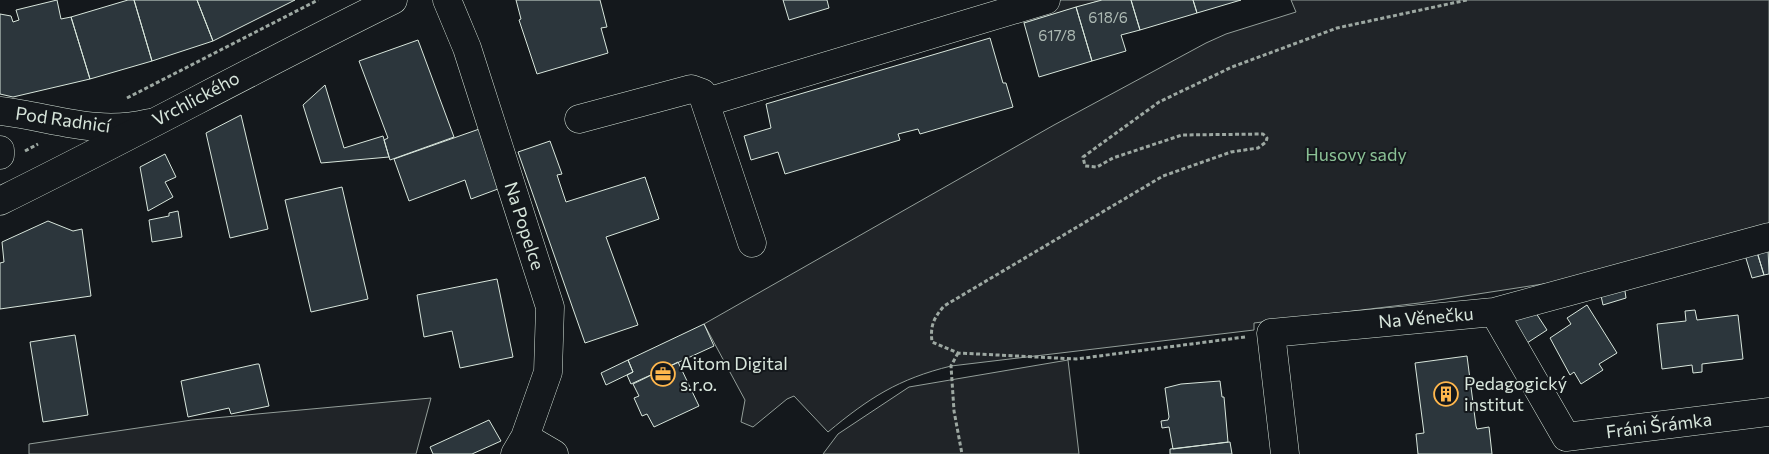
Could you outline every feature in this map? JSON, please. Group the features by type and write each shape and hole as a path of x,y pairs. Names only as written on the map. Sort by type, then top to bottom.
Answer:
{"street":[{"name":"Vrchlického","path":"0,201 259,66 393,0"},
{"name":"Na Popelce","path":"446,0 467,48 550,307 548,372 520,446"},
{"path":"707,102 1046,0"},
{"path":"579,120 692,89 702,93 707,102 752,243"},
{"name":"Pod Radnicí","path":"0,112 109,129 155,121"},
{"name":"Na Věnečku","path":"1271,333 1494,312 1769,236"},
{"path":"1494,312 1563,446"},
{"path":"1271,333 1285,454"},
{"name":"Fráni Šrámka","path":"1563,446 1769,412"},
{"path":"520,446 554,454"}],"path":[{"path":"118,102 318,0"},
{"path":"1271,333 1076,359 958,353 932,342 930,329 934,319 944,306 1163,176 1231,152 1258,148 1266,142 1263,134 1182,135 1113,158 1097,166 1085,166 1083,156 1159,102 1232,67 1337,28 1467,0"},
{"path":"6,154 75,125"},
{"path":"958,353 951,366 954,411 962,454"}],"green space":[{"path":"1017,0 1102,0 1024,23"},
{"name":"Husovy sady","path":"1291,0 1769,0 1769,223 1556,282 1419,303 1254,323 1254,330 951,366 915,377 885,391 857,409 828,432 794,396 787,399 753,427 741,422 745,400 704,324 1054,125 1206,43 1226,34 1296,12"},
{"path":"1068,360 1079,454 823,454 838,434 909,387"},
{"path":"431,398 416,454 29,454 29,444 192,420"}],"building":[{"path":"57,0 61,19 71,17 90,79 13,97 0,94 0,14 11,16 13,22 19,20 16,10"},
{"path":"128,0 134,0 152,61 90,79 71,17"},
{"path":"134,0 197,0 213,41 152,61"},
{"path":"197,0 295,0 213,41"},
{"path":"516,0 600,0 607,27 601,28 608,53 537,74 519,20 521,19"},
{"path":"783,0 827,0 829,8 789,20"},
{"path":"1102,0 1131,0 1140,30 1121,35 1126,51 1092,61 1076,7"},
{"path":"1131,0 1193,0 1197,13 1140,30"},
{"path":"1193,0 1241,0 1197,13"},
{"path":"1076,7 1092,61 1039,77 1024,23"},
{"path":"990,38 1003,83 1006,83 1013,107 920,134 918,129 898,134 900,140 785,174 778,152 751,160 744,136 771,128 766,104"},
{"path":"418,40 454,137 390,160 384,140 388,138 359,61"},
{"path":"325,85 344,148 383,136 389,157 321,163 303,105"},
{"path":"241,115 268,229 230,238 206,133"},
{"path":"485,127 506,186 471,199 465,180 409,201 394,159"},
{"path":"550,141 562,174 557,175 566,202 645,177 659,219 606,237 638,325 585,343 518,152"},
{"path":"165,154 176,177 165,182 173,197 148,211 140,167"},
{"path":"342,187 368,299 311,312 285,200"},
{"path":"178,211 182,237 152,242 149,220 169,216 169,213"},
{"path":"48,221 73,231 82,229 91,296 0,309 0,263 4,262 2,242"},
{"path":"1768,248 1769,274 1764,275 1757,252"},
{"path":"1757,252 1764,275 1752,278 1745,255"},
{"path":"497,279 513,357 460,368 452,331 424,337 417,295"},
{"path":"1624,284 1626,298 1603,305 1600,291"},
{"path":"1587,305 1617,353 1599,364 1603,370 1581,384 1574,372 1570,375 1550,338 1571,324 1567,318"},
{"path":"1534,310 1547,330 1527,343 1512,316"},
{"path":"1695,310 1697,320 1738,315 1743,359 1702,364 1702,372 1693,373 1692,365 1662,369 1657,324 1686,321 1685,311"},
{"path":"704,324 714,346 631,384 627,375 633,372 628,360"},
{"path":"75,335 88,415 43,422 30,342"},
{"name":"Pedagogický institut","path":"1467,356 1476,426 1477,429 1489,427 1492,454 1418,454 1416,434 1424,433 1415,363"},
{"path":"628,360 633,372 606,385 601,373"},
{"path":"678,362 699,406 654,427 647,414 642,416 634,398 639,396 633,384"},
{"path":"259,364 269,406 231,414 229,408 188,417 181,381"},
{"path":"1220,381 1222,397 1224,397 1228,442 1173,449 1169,427 1162,428 1161,421 1168,420 1169,417 1165,388 1181,384"},
{"path":"489,420 501,441 472,454 433,454 430,447"},
{"path":"1230,442 1232,454 1170,454 1170,449"}],"place":[{"name":"Aitom Digital s.r.o.","path":"663,374"},
{"name":"Pedagogický institut","path":"1446,394"}]}
